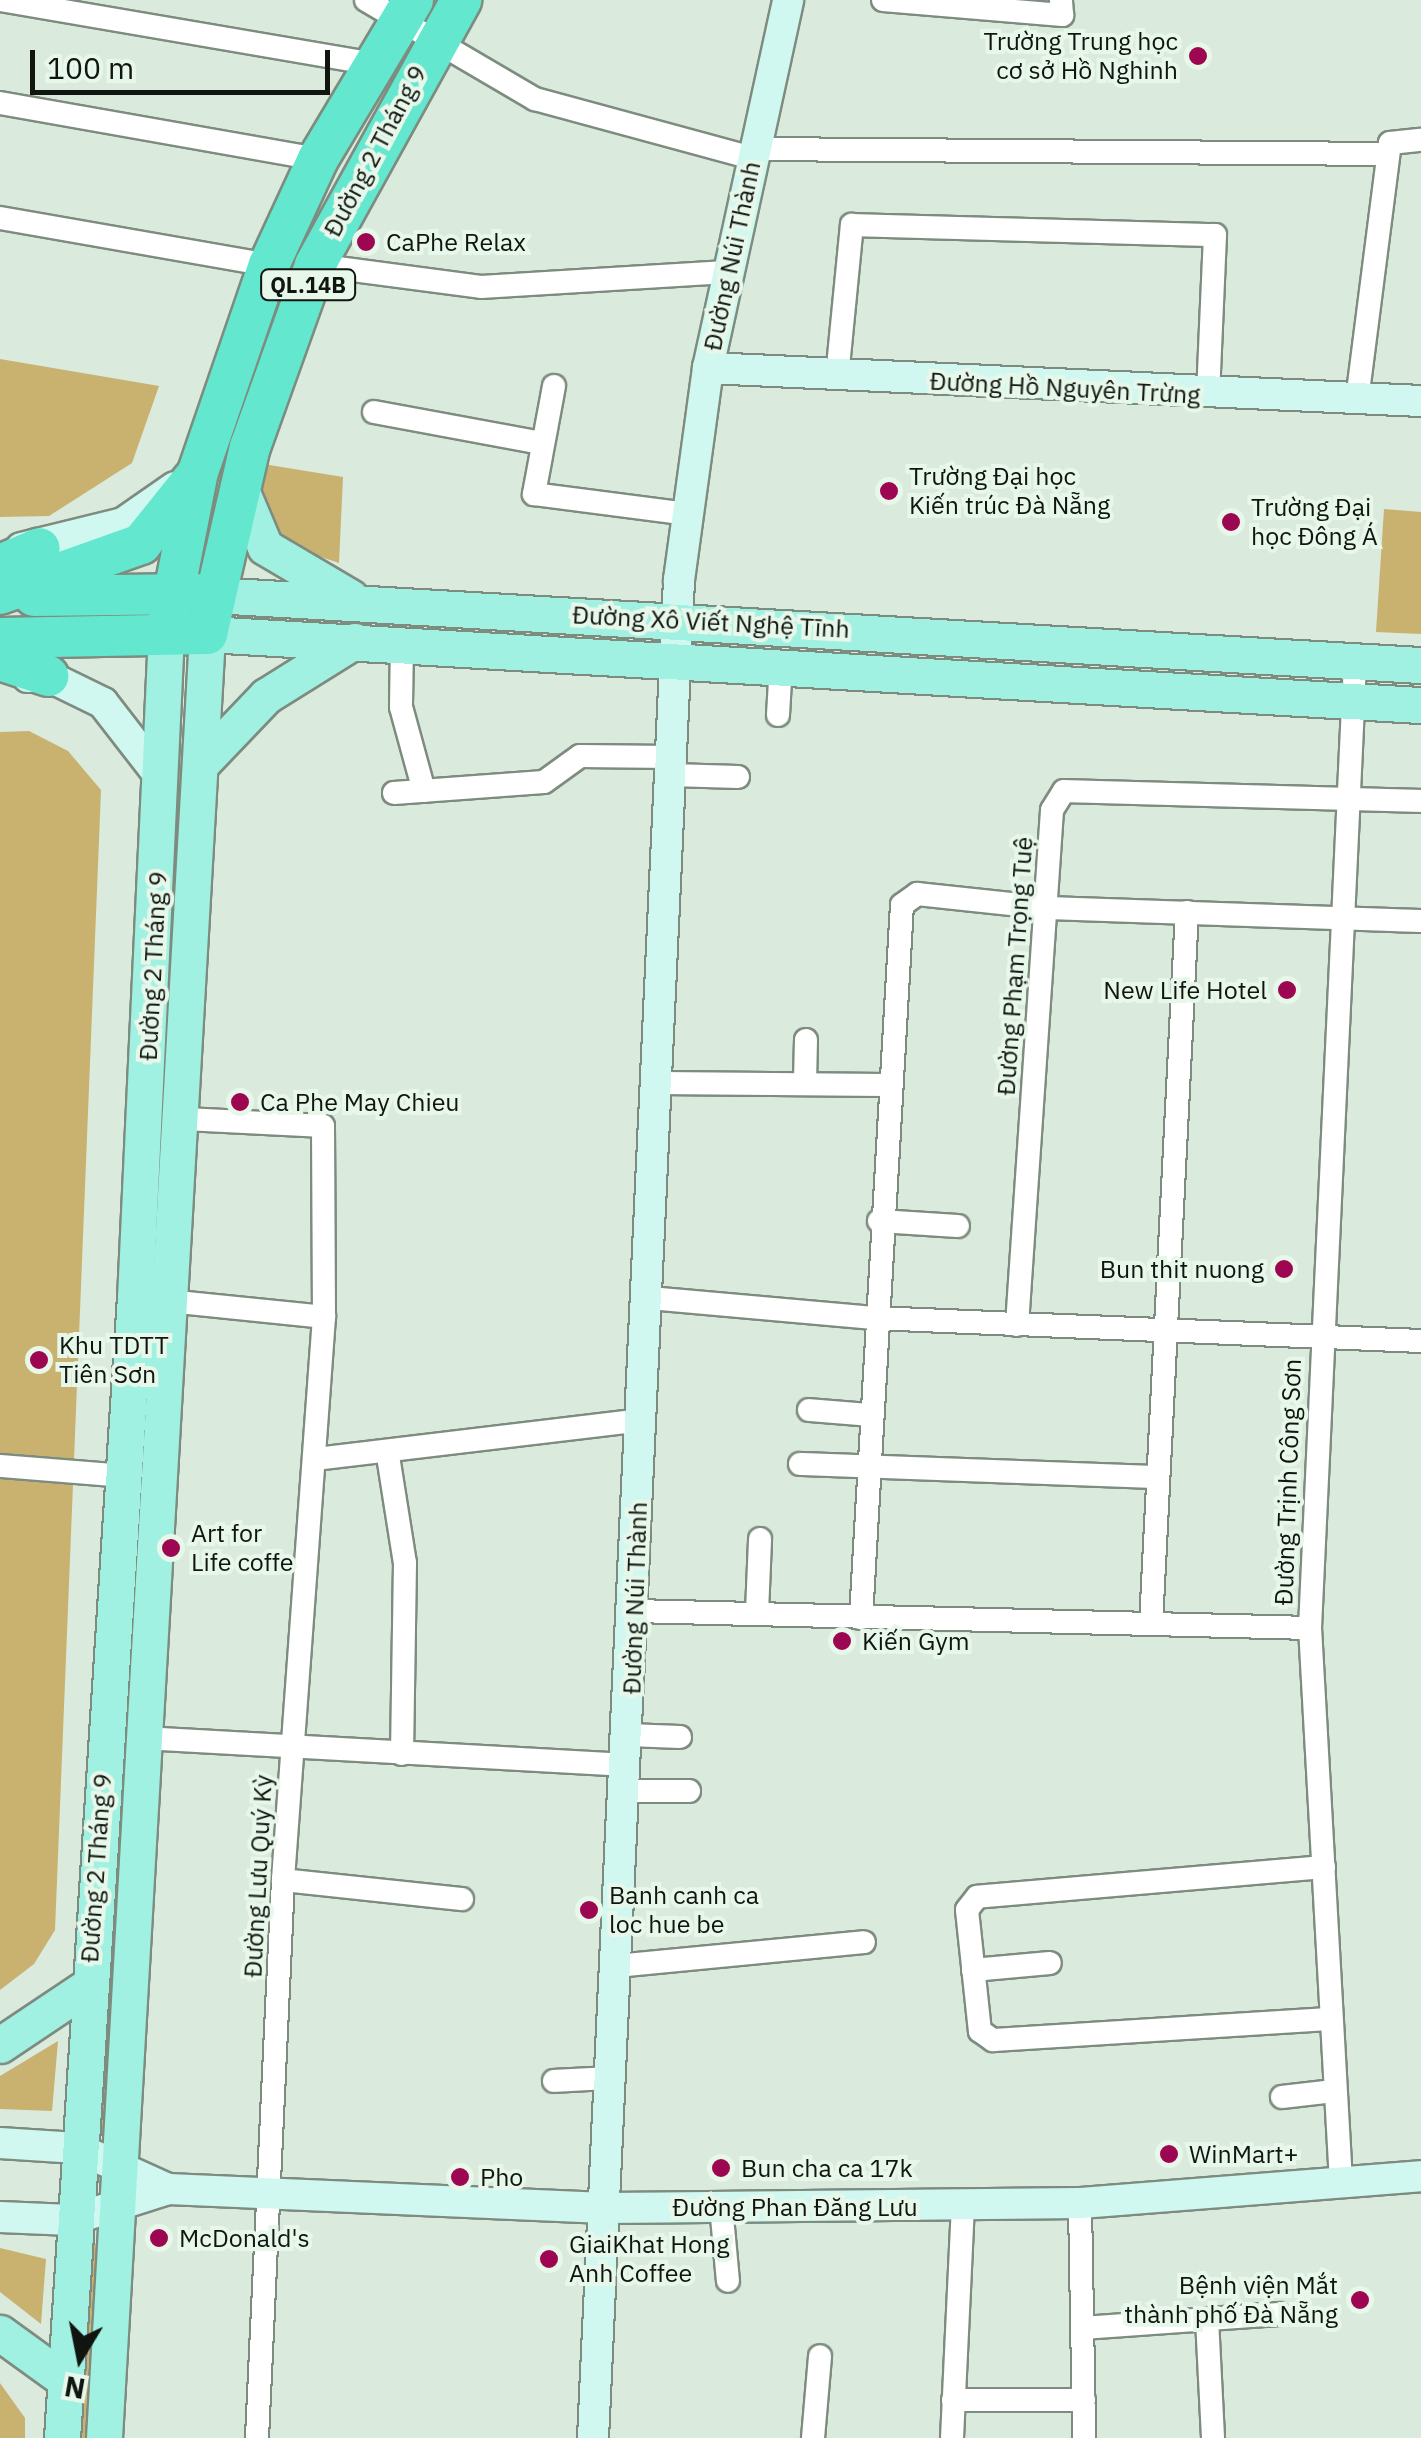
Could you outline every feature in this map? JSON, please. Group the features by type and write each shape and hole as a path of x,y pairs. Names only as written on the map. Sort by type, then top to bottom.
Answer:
{"highway":[{"name":"Đường 2 Tháng 9","path":"213,594 239,485 315,265 436,39 461,0"},
{"name":"Đường 2 Tháng 9","path":"171,594 198,472 269,265 318,159 407,9"},
{"path":"0,596 141,544 198,472"},
{"path":"0,566 20,548"},
{"name":"QL.14B","path":"166,633 171,594"},
{"name":"Đường Xô Viết Nghệ Tĩnh","path":"0,596 213,594"},
{"name":"QL.14B","path":"207,634 213,594"},
{"name":"Đường Xô Viết Nghệ Tĩnh","path":"0,638 207,634"},
{"path":"0,660 48,676"}],"main road":[{"path":"239,485 265,547 355,600"},
{"name":"Đường Xô Viết Nghệ Tĩnh","path":"213,594 676,618 1421,665"},
{"name":"Đường 2 Tháng 9","path":"62,2438 71,2220 135,1298 166,633"},
{"name":"Đường Xô Viết Nghệ Tĩnh","path":"207,634 781,663 1421,705"},
{"name":"Đường 2 Tháng 9","path":"104,2438 143,1738 176,1301 207,634"},
{"path":"202,762 266,696 354,640"},
{"path":"0,2044 88,1986"},
{"path":"0,2333 65,2380"}],"street":[{"path":"0,0 374,64"},
{"path":"366,0 407,9 436,39 535,99 753,153 1388,154"},
{"name":"Đường Núi Thành","path":"593,2438 649,1298 676,618 708,368 788,0"},
{"path":"883,0 1062,15 1062,0"},
{"path":"0,103 318,159"},
{"path":"1358,400 1390,142 1421,140"},
{"path":"0,218 269,265"},
{"path":"837,377 852,226 1215,235 1208,394"},
{"path":"315,265 481,288 727,272"},
{"name":"Đường Hồ Nguyên Trừng","path":"708,368 837,377 1421,401"},
{"path":"554,386 534,494 688,514"},
{"path":"374,412 542,443"},
{"path":"20,548 122,523 198,472"},
{"path":"402,642 401,707 424,791"},
{"name":"Đường Trịnh Công Sơn","path":"634,1611 1310,1628 1339,919 1355,662"},
{"path":"778,715 781,663"},
{"path":"0,677 48,676 103,702 162,779"},
{"path":"394,794 544,782 580,756 738,777"},
{"name":"Đường Phạm Trọng Tuệ","path":"1017,1325 1052,810 1064,791 1421,802"},
{"path":"861,1618 886,1086 902,905 917,894 1048,908 1421,921"},
{"path":"1151,1624 1187,912"},
{"path":"806,1040 806,1083"},
{"path":"658,1082 886,1086"},
{"name":"Đường Lưu Quý Kỳ","path":"186,1119 323,1126 324,1317 283,1880 273,2195 257,2438"},
{"path":"879,1221 958,1226"},
{"path":"135,1298 324,1317"},
{"path":"649,1298 874,1318 1421,1341"},
{"path":"809,1410 870,1414"},
{"path":"315,1459 388,1456 642,1420"},
{"path":"388,1456 405,1563 402,1754"},
{"path":"800,1464 1156,1476"},
{"path":"0,1466 124,1476"},
{"path":"758,1612 760,1539"},
{"path":"1310,1628 1340,2182"},
{"path":"627,1764 680,1737"},
{"path":"143,1738 627,1764 689,1791"},
{"path":"1324,1868 977,1898 967,1910 980,2031 993,2040 1329,2019"},
{"path":"283,1880 462,1899"},
{"path":"616,1966 864,1942"},
{"path":"973,1970 1050,1963"},
{"path":"554,2081 610,2078"},
{"path":"1282,2097 1334,2091"},
{"name":"Đường Phan Đăng Lưu","path":"0,2143 78,2148 168,2189 605,2208 1080,2202 1421,2176"},
{"name":"Đường Phan Đăng Lưu","path":"0,2217 71,2220 119,2208 168,2189"},
{"path":"1080,2202 1084,2438"},
{"path":"720,2206 728,2281"},
{"path":"952,2438 963,2206"},
{"path":"1083,2328 1278,2314"},
{"path":"1207,2319 1212,2438"},
{"path":"814,2438 820,2356"},
{"path":"954,2400 1084,2400"}],"shaded area":[{"path":"0,359 159,386 132,463 49,516 0,517"},
{"path":"263,464 343,477 339,563 279,543 262,497"},
{"path":"1384,509 1421,512 1421,634 1376,632"},
{"name":"Khu TDTT Tiên Sơn","path":"29,731 68,751 101,790 55,1930 34,1964 0,1990 0,732"},
{"path":"140,1443 105,2129 100,2128"},
{"path":"58,2041 52,2111 0,2109 0,2076"},
{"path":"99,2243 87,2438 80,2438 92,2244"},
{"path":"0,2248 46,2259 41,2324 0,2292"},
{"path":"0,2383 25,2418 25,2438 0,2438"}],"place":[{"name":"Trường Trung học cơ sở Hồ Nghinh","path":"1198,56"},
{"name":"CaPhe Relax","path":"366,242"},
{"name":"Trường Đại học Kiến trúc Đà Nẵng","path":"889,491"},
{"name":"Trường Đại học Đông Á","path":"1231,522"},
{"name":"New Life Hotel","path":"1287,990"},
{"name":"Ca Phe May Chieu","path":"240,1102"},
{"name":"Bun thit nuong","path":"1284,1269"},
{"name":"Khu TDTT Tiên Sơn","path":"39,1360"},
{"name":"Art for Life coffe","path":"171,1548"},
{"name":"Kiến Gym","path":"842,1641"},
{"name":"Banh canh ca loc hue be","path":"589,1910"},
{"name":"WinMart+","path":"1169,2154"},
{"name":"Bun cha ca 17k","path":"721,2168"},
{"name":"Pho","path":"460,2177"},
{"name":"McDonald's","path":"159,2238"},
{"name":"GiaiKhat Hong Anh Coffee","path":"549,2259"},
{"name":"Bệnh viện Mắt thành phố Đà Nẵng","path":"1360,2300"}]}
